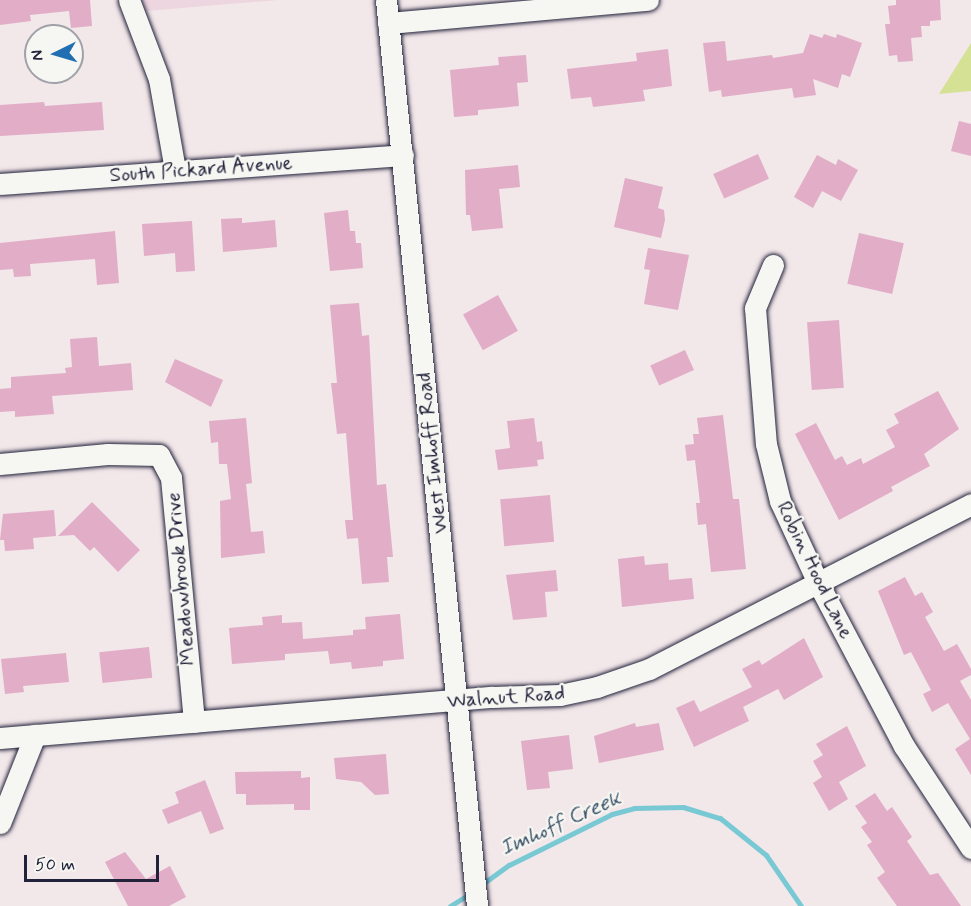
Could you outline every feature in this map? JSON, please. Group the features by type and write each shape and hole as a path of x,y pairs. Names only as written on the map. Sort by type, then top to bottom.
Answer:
{"street":[{"path":"129,0 159,79 175,170"},
{"name":"West Imhoff Road","path":"386,0 477,906"},
{"path":"388,23 648,0"},
{"name":"South Pickard Avenue","path":"0,184 403,155"},
{"name":"Robin Hood Lane","path":"773,265 754,308 766,444 780,501 818,584 904,746 971,848"},
{"name":"Meadowbrook Drive","path":"0,464 108,454 159,455 171,478 194,722"},
{"name":"Walnut Road","path":"0,738 457,700 560,695 597,687 649,669 971,504"},
{"path":"0,823 35,735"}],"shaded area":[{"path":"142,0 278,0 146,11"}],"green space":[{"path":"971,43 971,91 939,94"}],"building":[{"path":"0,0 90,0 92,26 71,24 69,11 30,15 31,21 0,25"},
{"path":"896,0 940,0 941,20 930,21 930,26 921,26 922,37 911,38 913,61 898,62 897,55 889,56 885,24 890,24 888,6 896,5"},
{"path":"810,34 822,38 824,34 836,38 837,34 862,43 850,77 842,74 838,88 813,79 816,95 794,98 792,88 722,97 721,90 709,92 703,43 725,41 727,61 772,55 773,58 803,53"},
{"path":"668,49 672,86 643,90 645,101 593,107 591,97 571,99 567,69 637,61 636,53"},
{"path":"526,55 528,82 517,83 519,106 478,110 478,115 454,117 450,70 499,65 498,57"},
{"path":"44,102 45,106 102,102 104,130 0,136 0,105"},
{"path":"959,121 971,124 971,156 951,151"},
{"path":"758,154 769,179 724,199 713,174"},
{"path":"817,155 836,165 838,159 858,170 841,201 822,191 813,208 794,197"},
{"path":"518,165 520,187 499,189 503,228 472,231 470,215 466,215 465,170"},
{"path":"625,178 663,187 658,208 664,210 665,220 661,238 614,227"},
{"path":"348,210 350,231 355,231 356,243 361,243 363,268 330,271 324,213"},
{"path":"242,218 242,223 275,220 277,247 223,252 221,219"},
{"path":"192,221 195,271 176,272 175,253 144,256 142,224"},
{"path":"115,231 119,283 97,285 95,259 30,264 31,276 14,277 13,269 0,270 0,243"},
{"path":"859,233 904,243 892,294 847,284"},
{"path":"648,248 689,255 678,310 644,304 650,270 644,269"},
{"path":"498,295 518,331 483,350 463,314"},
{"path":"359,303 362,336 369,335 377,485 386,484 393,557 387,557 389,582 362,584 358,538 347,539 345,520 353,520 346,433 337,434 331,383 337,383 330,305"},
{"path":"839,320 844,388 812,390 807,322"},
{"path":"97,337 99,366 131,363 133,390 52,396 54,414 15,417 15,411 0,412 0,389 11,388 11,377 66,373 65,368 72,367 70,339"},
{"path":"685,350 694,370 659,386 650,365"},
{"path":"175,359 223,380 211,407 165,382"},
{"path":"938,391 959,429 924,454 930,466 891,487 893,491 839,520 795,434 816,423 835,460 842,456 847,465 861,458 863,464 895,447 886,430 899,423 894,414"},
{"path":"723,415 733,499 739,499 746,569 711,572 706,524 698,525 696,503 700,503 695,460 687,461 685,445 694,444 693,434 699,434 697,418"},
{"path":"246,418 252,483 246,484 251,532 263,531 265,553 221,558 220,501 231,499 227,464 219,464 218,442 211,443 209,421"},
{"path":"534,418 537,442 542,441 544,459 537,460 538,466 498,470 495,450 510,448 507,421"},
{"path":"550,495 554,542 504,546 500,499"},
{"path":"92,502 140,550 118,572 94,547 90,551 74,535 58,536"},
{"path":"54,510 56,536 33,538 34,549 5,551 4,540 0,540 3,514"},
{"path":"644,556 645,565 668,563 669,580 692,578 694,599 622,607 618,559"},
{"path":"556,570 558,591 545,592 547,617 513,620 506,575"},
{"path":"905,577 915,596 922,592 933,612 925,617 944,651 957,644 971,669 971,675 960,681 971,700 971,775 955,749 970,739 948,703 932,712 923,694 931,690 911,652 904,655 878,591"},
{"path":"400,614 404,659 383,661 383,666 352,669 351,662 330,664 328,651 285,654 285,660 232,664 229,628 263,625 262,617 282,615 282,623 302,622 303,639 353,635 353,630 366,629 365,617"},
{"path":"804,638 823,677 784,700 778,689 743,707 749,721 694,747 676,708 694,700 700,712 752,687 742,669 759,660 762,665"},
{"path":"149,647 152,678 103,683 99,652"},
{"path":"66,653 69,682 23,686 24,692 5,694 1,659"},
{"path":"635,723 636,727 659,723 664,750 599,763 594,736"},
{"path":"847,726 866,766 839,782 848,799 829,811 813,783 822,777 813,761 823,755 816,744"},
{"path":"569,735 573,769 548,772 550,788 527,790 521,741"},
{"path":"386,754 389,794 375,795 361,782 336,779 334,758"},
{"path":"301,771 301,778 310,777 310,810 294,810 294,804 246,805 246,794 236,794 235,772"},
{"path":"205,780 224,829 210,834 201,811 168,824 162,810 179,803 175,792"},
{"path":"875,793 887,811 892,807 912,837 907,841 930,875 938,873 961,906 897,906 877,878 885,872 867,845 872,842 861,827 867,823 855,806"},
{"path":"125,852 146,879 170,866 186,897 169,906 128,906 105,862"}],"waterway":[{"name":"Imhoff Creek","path":"481,885 509,865 612,814 634,808 683,807 720,818 766,855 801,906"},
{"name":"Imhoff Creek","path":"450,906 471,893"}]}
